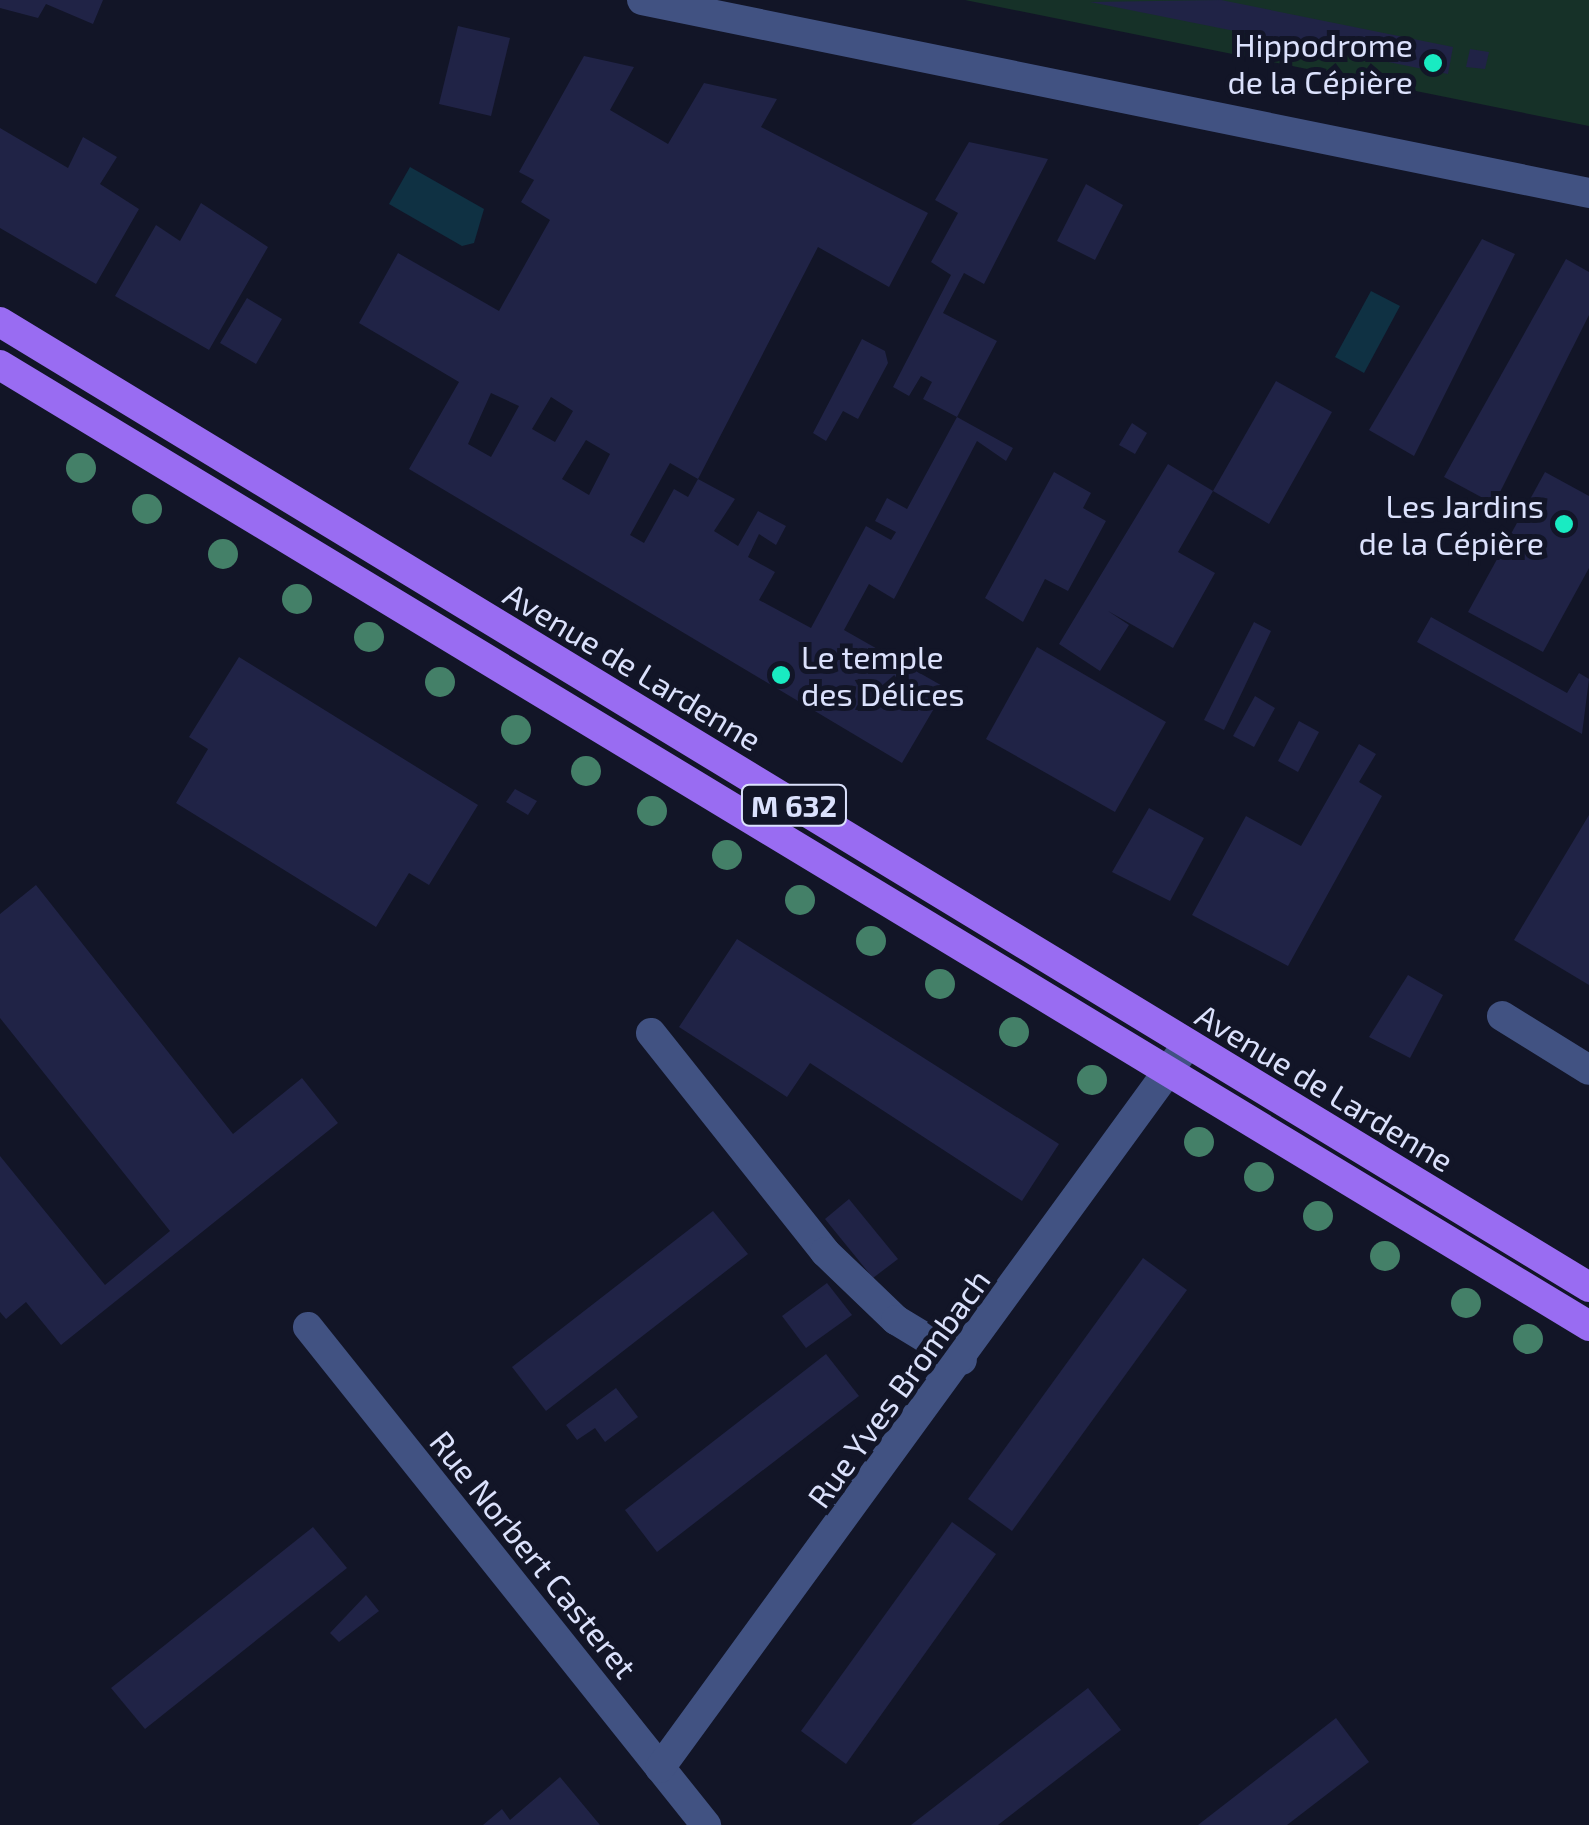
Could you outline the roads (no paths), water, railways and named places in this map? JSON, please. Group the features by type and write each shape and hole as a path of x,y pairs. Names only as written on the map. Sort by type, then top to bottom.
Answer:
{"main road":[{"name":"Avenue de Lardenne","path":"0,322 1589,1287"},
{"name":"Avenue de Lardenne","path":"0,365 1589,1326"}],"street":[{"path":"642,0 1589,193"},
{"path":"1502,1016 1589,1070"},
{"path":"652,1033 825,1252 896,1320 962,1360"},
{"name":"Rue Yves Brombach","path":"660,1768 962,1360 1170,1075 1187,1046"},
{"name":"Rue Norbert Casteret","path":"308,1327 706,1825"}],"water":[{"path":"410,167 484,209 474,243 462,246 389,204"},
{"path":"1371,291 1400,306 1364,373 1335,357"}],"place":[{"name":"Hippodrome de la Cépière","path":"1433,63"},
{"name":"Les Jardins de la Cépière","path":"1564,524"},
{"name":"Le temple des Délices","path":"781,675"}]}
